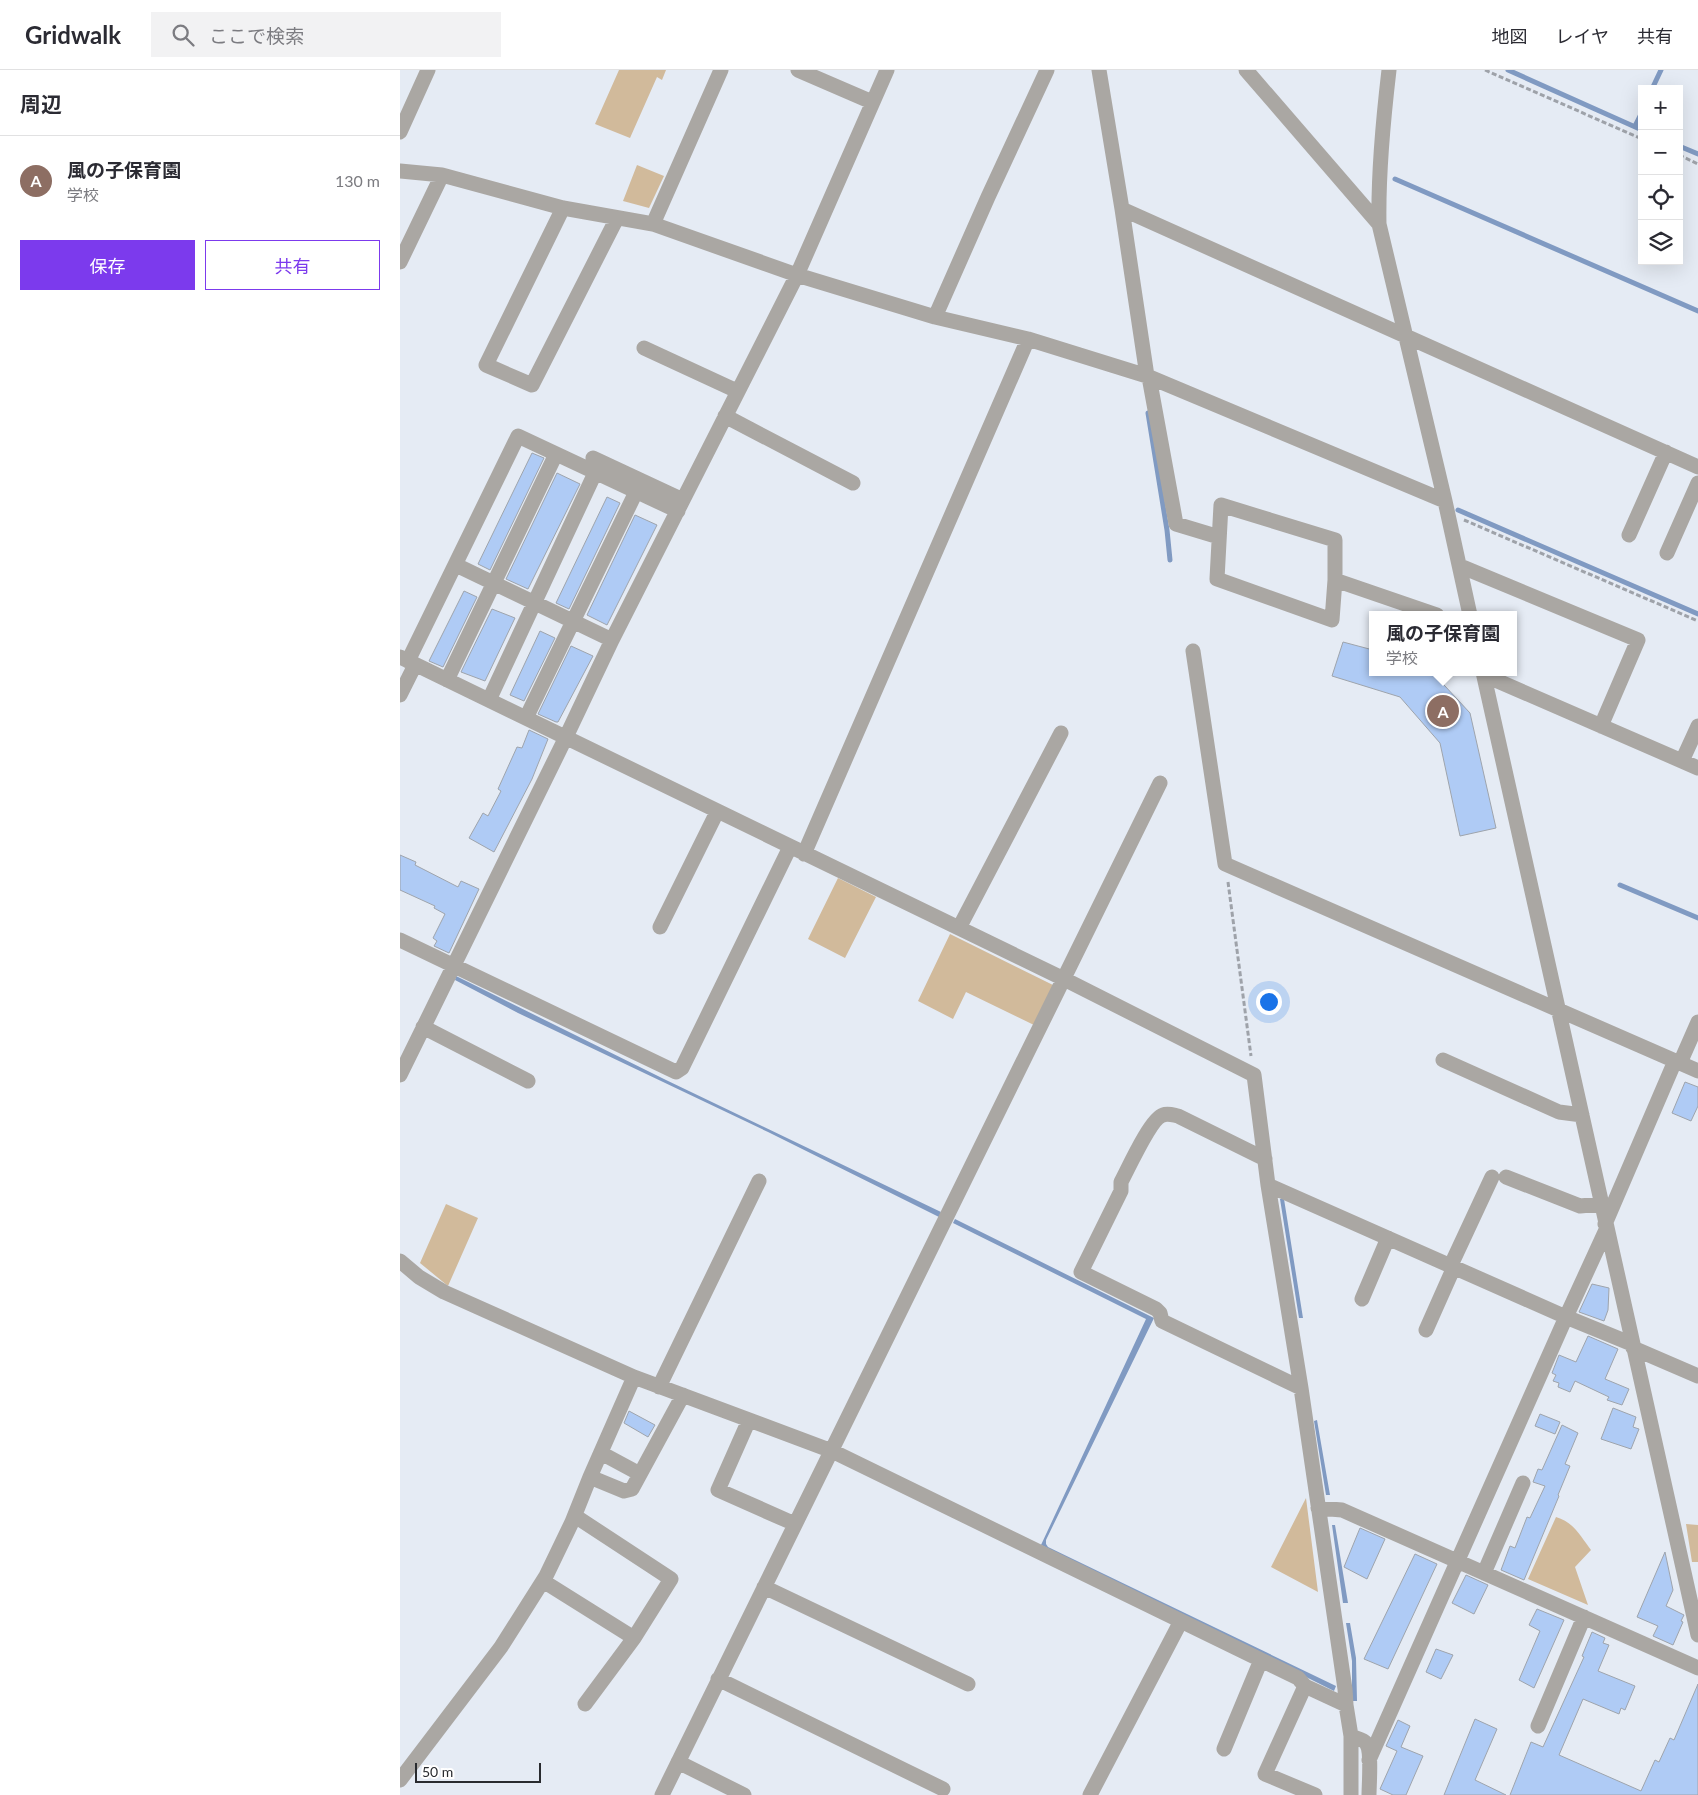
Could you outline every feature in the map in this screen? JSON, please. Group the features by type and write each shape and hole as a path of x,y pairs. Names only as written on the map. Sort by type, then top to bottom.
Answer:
{"street":[{"path":"400,132 428,70"},
{"path":"653,224 721,70"},
{"path":"798,70 872,102"},
{"path":"400,1075 612,640 797,275 887,70"},
{"path":"935,317 1047,70"},
{"path":"1099,70 1148,376 1176,524 1219,536"},
{"path":"1246,70 1379,224"},
{"path":"1389,70 1381,142 1379,224 1447,507 1469,611"},
{"path":"400,171 442,175 563,208 653,224 797,275 935,317 1028,339 1148,376 1447,507"},
{"path":"400,262 442,175"},
{"path":"563,208 486,365 532,385 617,218"},
{"path":"1122,209 1698,466"},
{"path":"804,854 1028,339"},
{"path":"644,348 737,391"},
{"path":"725,416 853,483"},
{"path":"400,695 408,661 518,436 556,454 594,466 681,506"},
{"path":"1628,535 1666,452"},
{"path":"447,680 556,454"},
{"path":"594,466 636,492 681,506"},
{"path":"489,700 535,603 594,466"},
{"path":"1667,553 1698,483"},
{"path":"526,718 636,492"},
{"path":"1221,505 1335,540 1335,580 1332,620 1217,579 1221,505"},
{"path":"456,565 612,640"},
{"path":"1460,566 1638,640 1601,726"},
{"path":"1335,580 1425,611"},
{"path":"1193,651 1225,864 1698,1071"},
{"path":"408,661 1064,979 1254,1075 1268,1185 1301,1388 1345,1689 1351,1736 1351,1795"},
{"path":"1484,676 1698,1635"},
{"path":"1488,676 1698,768"},
{"path":"1682,761 1698,726"},
{"path":"959,928 1061,733"},
{"path":"662,1795 1160,782"},
{"path":"660,927 717,812"},
{"path":"400,940 676,1072 682,1068 790,847"},
{"path":"1369,1760 1678,1062 1698,1022"},
{"path":"423,1027 528,1081"},
{"path":"1443,1060 1560,1112 1582,1115"},
{"path":"1265,1159 1178,1116 1170,1114 1161,1115 1152,1124 1121,1182 1121,1191 1081,1272 1156,1309 1160,1312 1162,1321 1301,1388"},
{"path":"1426,1330 1452,1266 1499,1177 1580,1206 1601,1204"},
{"path":"659,1387 759,1181"},
{"path":"1268,1185 1698,1376"},
{"path":"1362,1298 1388,1238"},
{"path":"400,1261 419,1278 444,1292 634,1377 832,1451 1181,1620 1298,1678 1305,1686 1346,1705"},
{"path":"400,1780 501,1648 543,1581 557,1555 634,1377"},
{"path":"590,1477 624,1491 632,1489 683,1395"},
{"path":"749,1420 718,1490 795,1524"},
{"path":"601,1453 640,1474"},
{"path":"1484,1573 1523,1482"},
{"path":"1318,1508 1342,1510 1698,1668"},
{"path":"574,1516 672,1579 634,1638 585,1704"},
{"path":"543,1581 634,1638"},
{"path":"764,1587 968,1684"},
{"path":"1538,1726 1584,1617"},
{"path":"1090,1795 1181,1620"},
{"path":"1224,1749 1261,1660"},
{"path":"718,1679 943,1789"},
{"path":"1305,1686 1265,1774 1315,1795"},
{"path":"1351,1736 1365,1742 1368,1746 1369,1795"},
{"path":"678,1762 744,1795"}],"path":[{"path":"1485,70 1638,137"},
{"path":"1683,157 1698,164"},
{"path":"1447,507 1698,621"},
{"path":"1225,864 1254,1075"}],"shaded area":[{"path":"619,70 666,70 662,80 657,77 630,138 595,124"},
{"path":"637,165 664,176 649,208 623,201"},
{"path":"838,878 876,897 845,958 808,939"},
{"path":"950,934 1053,985 1034,1025 966,992 953,1019 918,1001"},
{"path":"446,1204 478,1218 448,1286 420,1263"},
{"path":"1306,1498 1318,1592 1271,1567"},
{"path":"1556,1517 1568,1522 1591,1550 1575,1567 1588,1605 1528,1579"},
{"path":"1686,1524 1698,1525 1698,1562 1692,1562"}],"water":[{"path":"456,976 666,1080 941,1212 939,1217 768,1132 518,1013 455,980"},
{"path":"1280,1199 1284,1199 1303,1318 1299,1318"},
{"path":"955,1219 1154,1318 1046,1540 1048,1547 1336,1686 1334,1691 1041,1545 1146,1319 953,1223"},
{"path":"1317,1420 1330,1495 1326,1495 1314,1421"},
{"path":"1332,1525 1335,1525 1348,1603 1343,1603"},
{"path":"1346,1623 1350,1623 1356,1658 1357,1701 1352,1701 1352,1661"}],"building":[{"path":"532,453 544,458 490,570 478,564"},
{"path":"557,473 580,484 528,589 506,579"},
{"path":"607,497 620,503 569,609 556,603"},
{"path":"635,515 657,525 607,625 587,615"},
{"path":"464,591 477,597 443,667 429,661"},
{"path":"492,609 515,618 485,681 461,672"},
{"path":"540,631 555,638 524,701 510,695"},
{"path":"1343,642 1369,649 1369,676 1436,676 1470,713 1496,828 1460,836 1440,743 1400,697 1332,676"},
{"path":"571,646 593,656 558,722 556,722 538,714"},
{"path":"529,730 548,739 532,779 494,852 469,838 483,813 488,816 501,791 498,789 517,747 522,748"},
{"path":"400,855 416,862 415,865 458,887 461,881 479,889 449,953 434,946 437,941 433,938 445,914 434,908 435,906 400,890"},
{"path":"1685,1082 1698,1087 1698,1106 1691,1121 1672,1113"},
{"path":"1592,1284 1609,1288 1608,1310 1604,1321 1579,1312"},
{"path":"1588,1336 1618,1349 1605,1379 1629,1389 1622,1405 1607,1400 1609,1397 1575,1381 1570,1392 1558,1387 1559,1383 1553,1381 1556,1375 1552,1373 1559,1355 1576,1362"},
{"path":"1613,1408 1636,1417 1633,1427 1639,1429 1631,1449 1601,1439"},
{"path":"629,1411 655,1425 648,1437 624,1423"},
{"path":"1540,1414 1560,1422 1555,1434 1535,1426"},
{"path":"1562,1425 1578,1433 1565,1464 1570,1466 1524,1580 1501,1570 1510,1546 1515,1548 1527,1517 1530,1518 1545,1486 1533,1482 1538,1469 1542,1470"},
{"path":"1360,1528 1385,1539 1367,1579 1344,1567"},
{"path":"1665,1552 1673,1590 1666,1606 1684,1615 1673,1645 1653,1636 1658,1626 1637,1617"},
{"path":"1415,1554 1437,1564 1388,1669 1364,1659"},
{"path":"1466,1575 1488,1585 1474,1614 1452,1603"},
{"path":"1537,1609 1564,1620 1534,1688 1519,1680 1540,1631 1529,1625"},
{"path":"1592,1632 1605,1638 1603,1643 1609,1645 1598,1671 1635,1686 1625,1710 1621,1708 1619,1714 1583,1699 1559,1755 1641,1791 1655,1760 1659,1762 1670,1738 1674,1740 1698,1684 1698,1795 1510,1795 1531,1742 1543,1747 1584,1657 1582,1656"},
{"path":"1436,1649 1453,1655 1441,1679 1426,1672"},
{"path":"1475,1719 1497,1729 1475,1780 1506,1795 1444,1795"},
{"path":"1398,1720 1410,1726 1401,1747 1423,1756 1406,1795 1393,1795 1380,1789 1397,1751 1386,1746"}],"waterway":[{"path":"1508,70 1638,128"},
{"path":"1654,85 1661,70"},
{"path":"1635,126 1638,120"},
{"path":"1683,148 1698,154"},
{"path":"1395,179 1698,311"},
{"path":"1148,413 1170,560"},
{"path":"1458,510 1698,614"},
{"path":"1620,885 1698,918"}],"place":[{"name":"風の子保育園","path":"1443,711"}]}
